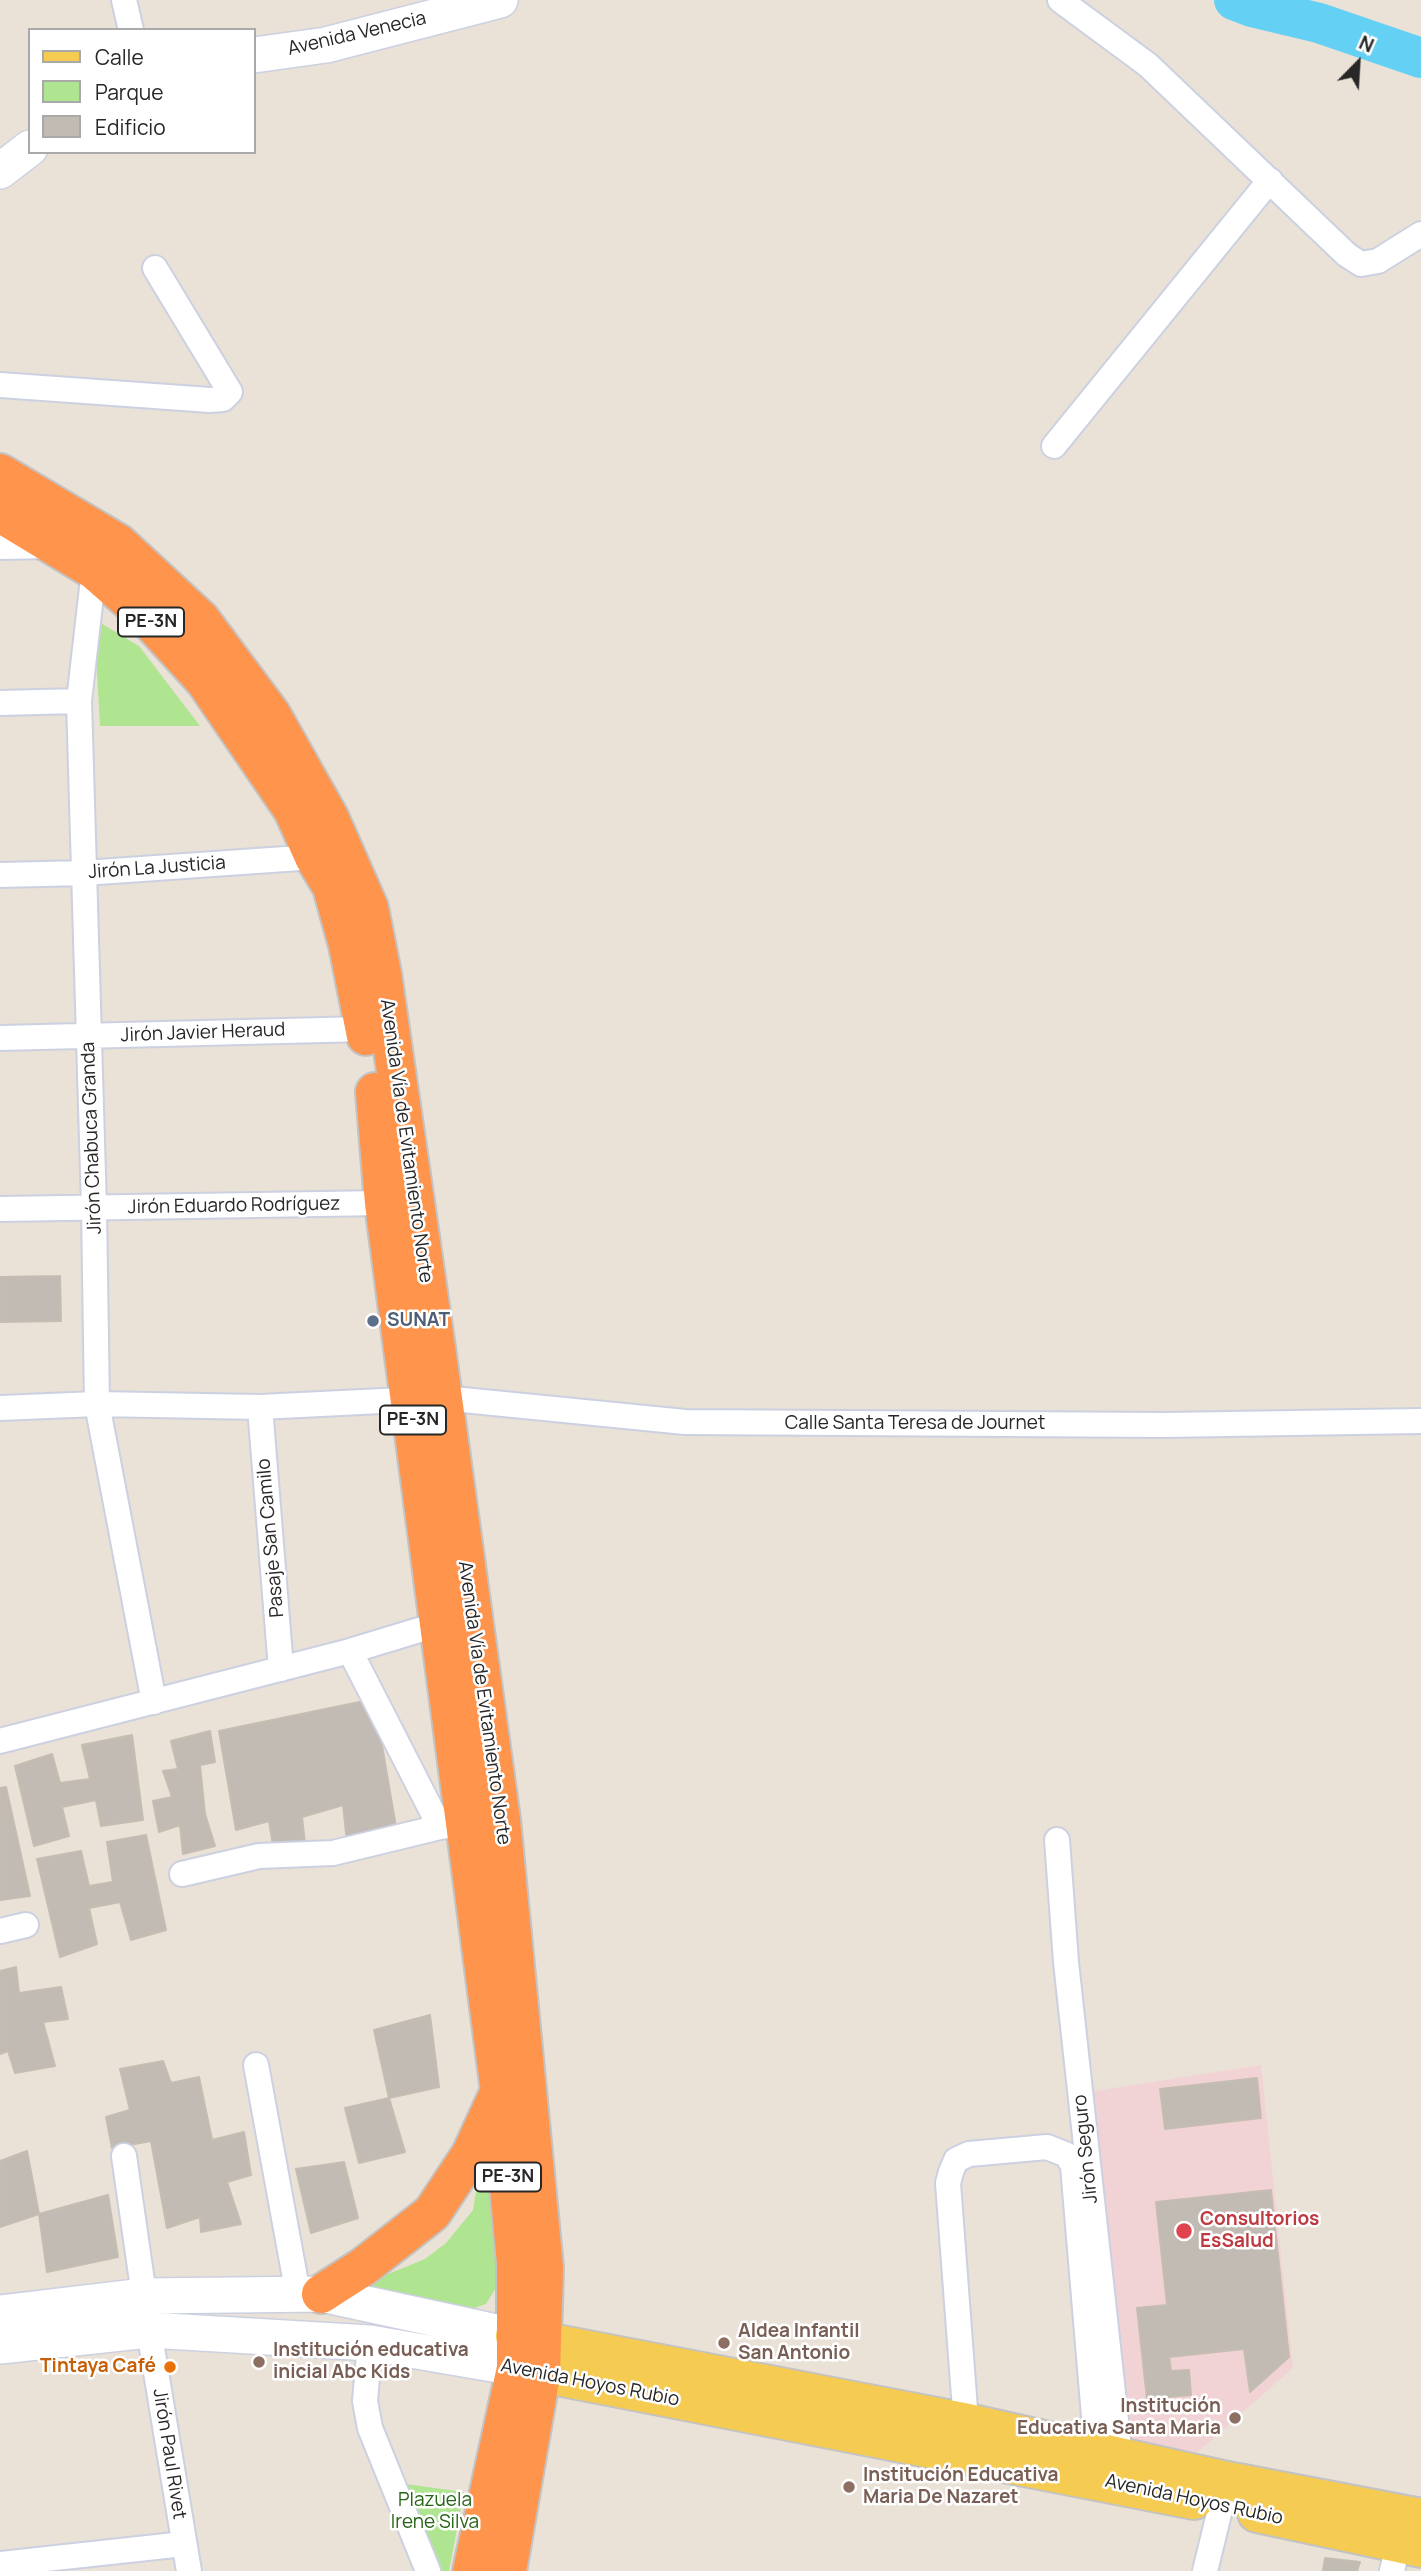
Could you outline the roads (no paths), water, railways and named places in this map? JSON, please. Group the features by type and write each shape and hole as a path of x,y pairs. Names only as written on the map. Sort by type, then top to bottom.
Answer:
{"highway":[{"name":"Avenida Vía de Evitamiento Norte","path":"0,472 118,543 201,620 271,714 329,817 369,908 382,974 469,1824 528,2355"},
{"name":"Avenida Vía de Evitamiento Norte","path":"0,513 94,570 141,611 205,681 293,810 314,858 332,887 348,945 374,1071 384,1203 427,1398 439,1624 469,1824 544,2267 528,2355"},
{"path":"309,2294 363,2267 432,2213 471,2154 500,2091"},
{"name":"PE-3N","path":"472,2571 528,2355"},
{"name":"PE-3N","path":"507,2571 528,2355"}],"main road":[{"name":"Avenida Hoyos Rubio","path":"528,2355 967,2439 1224,2493 1407,2539"},
{"name":"Avenida Hoyos Rubio","path":"967,2439 1109,2454 1224,2493"}],"street":[{"path":"124,0 131,28"},
{"name":"Avenida Venecia","path":"256,55 326,45 500,0"},
{"path":"1060,0 1148,65 1347,255 1361,264 1378,261 1421,234"},
{"path":"0,171 28,150"},
{"path":"1054,446 1270,180"},
{"path":"0,386 223,399 230,392 155,268"},
{"path":"0,547 54,546"},
{"name":"Jirón Chabuca Granda","path":"94,570 79,701 97,1404 154,1702"},
{"path":"0,703 79,701"},
{"name":"Jirón La Justicia","path":"0,875 84,873 314,858"},
{"name":"Jirón Javier Heraud","path":"0,1038 365,1028"},
{"name":"Jirón Eduardo Rodríguez","path":"0,1209 384,1203"},
{"name":"Calle Santa Teresa de Journet","path":"0,1408 97,1404 260,1408 427,1398 685,1422 1164,1426 1421,1421"},
{"name":"Pasaje San Camilo","path":"260,1408 281,1669"},
{"path":"0,1741 350,1651 439,1624"},
{"path":"182,1874 259,1856 333,1853 469,1824 350,1651"},
{"name":"Jirón Seguro","path":"1057,1840 1109,2454"},
{"path":"0,1931 26,1925"},
{"path":"256,2065 309,2294"},
{"name":"Avenida Hoyos Rubio","path":"967,2439 948,2183 951,2172 956,2160 970,2154 1047,2147 1067,2155 1073,2166 1109,2454"},
{"name":"Jirón Paul Rivet","path":"124,2156 149,2330 189,2571"},
{"name":"Avenida Hoyos Rubio","path":"0,2313 144,2296 309,2294 528,2355"},
{"name":"Avenida Hoyos Rubio","path":"0,2346 149,2330 528,2355"},
{"path":"370,2343 365,2401 370,2428 428,2571"},
{"path":"1206,2571 1224,2493"},
{"path":"5,2566 184,2544"}],"waterway":[{"path":"1234,0 1319,23 1421,58"}],"place":[{"name":"SUNAT","path":"373,1321"},
{"name":"Consultorios EsSalud","path":"1184,2231"},
{"name":"Aldea Infantil San Antonio","path":"724,2343"},
{"name":"Institución educativa inicial Abc Kids","path":"259,2362"},
{"name":"Tintaya Café","path":"170,2367"},
{"name":"Institución Educativa Santa Maria","path":"1235,2418"},
{"name":"Institución Educativa Maria De Nazaret","path":"849,2487"}],"park label":[{"name":"Plazuela Irene Silva","path":"435,2512"}]}
